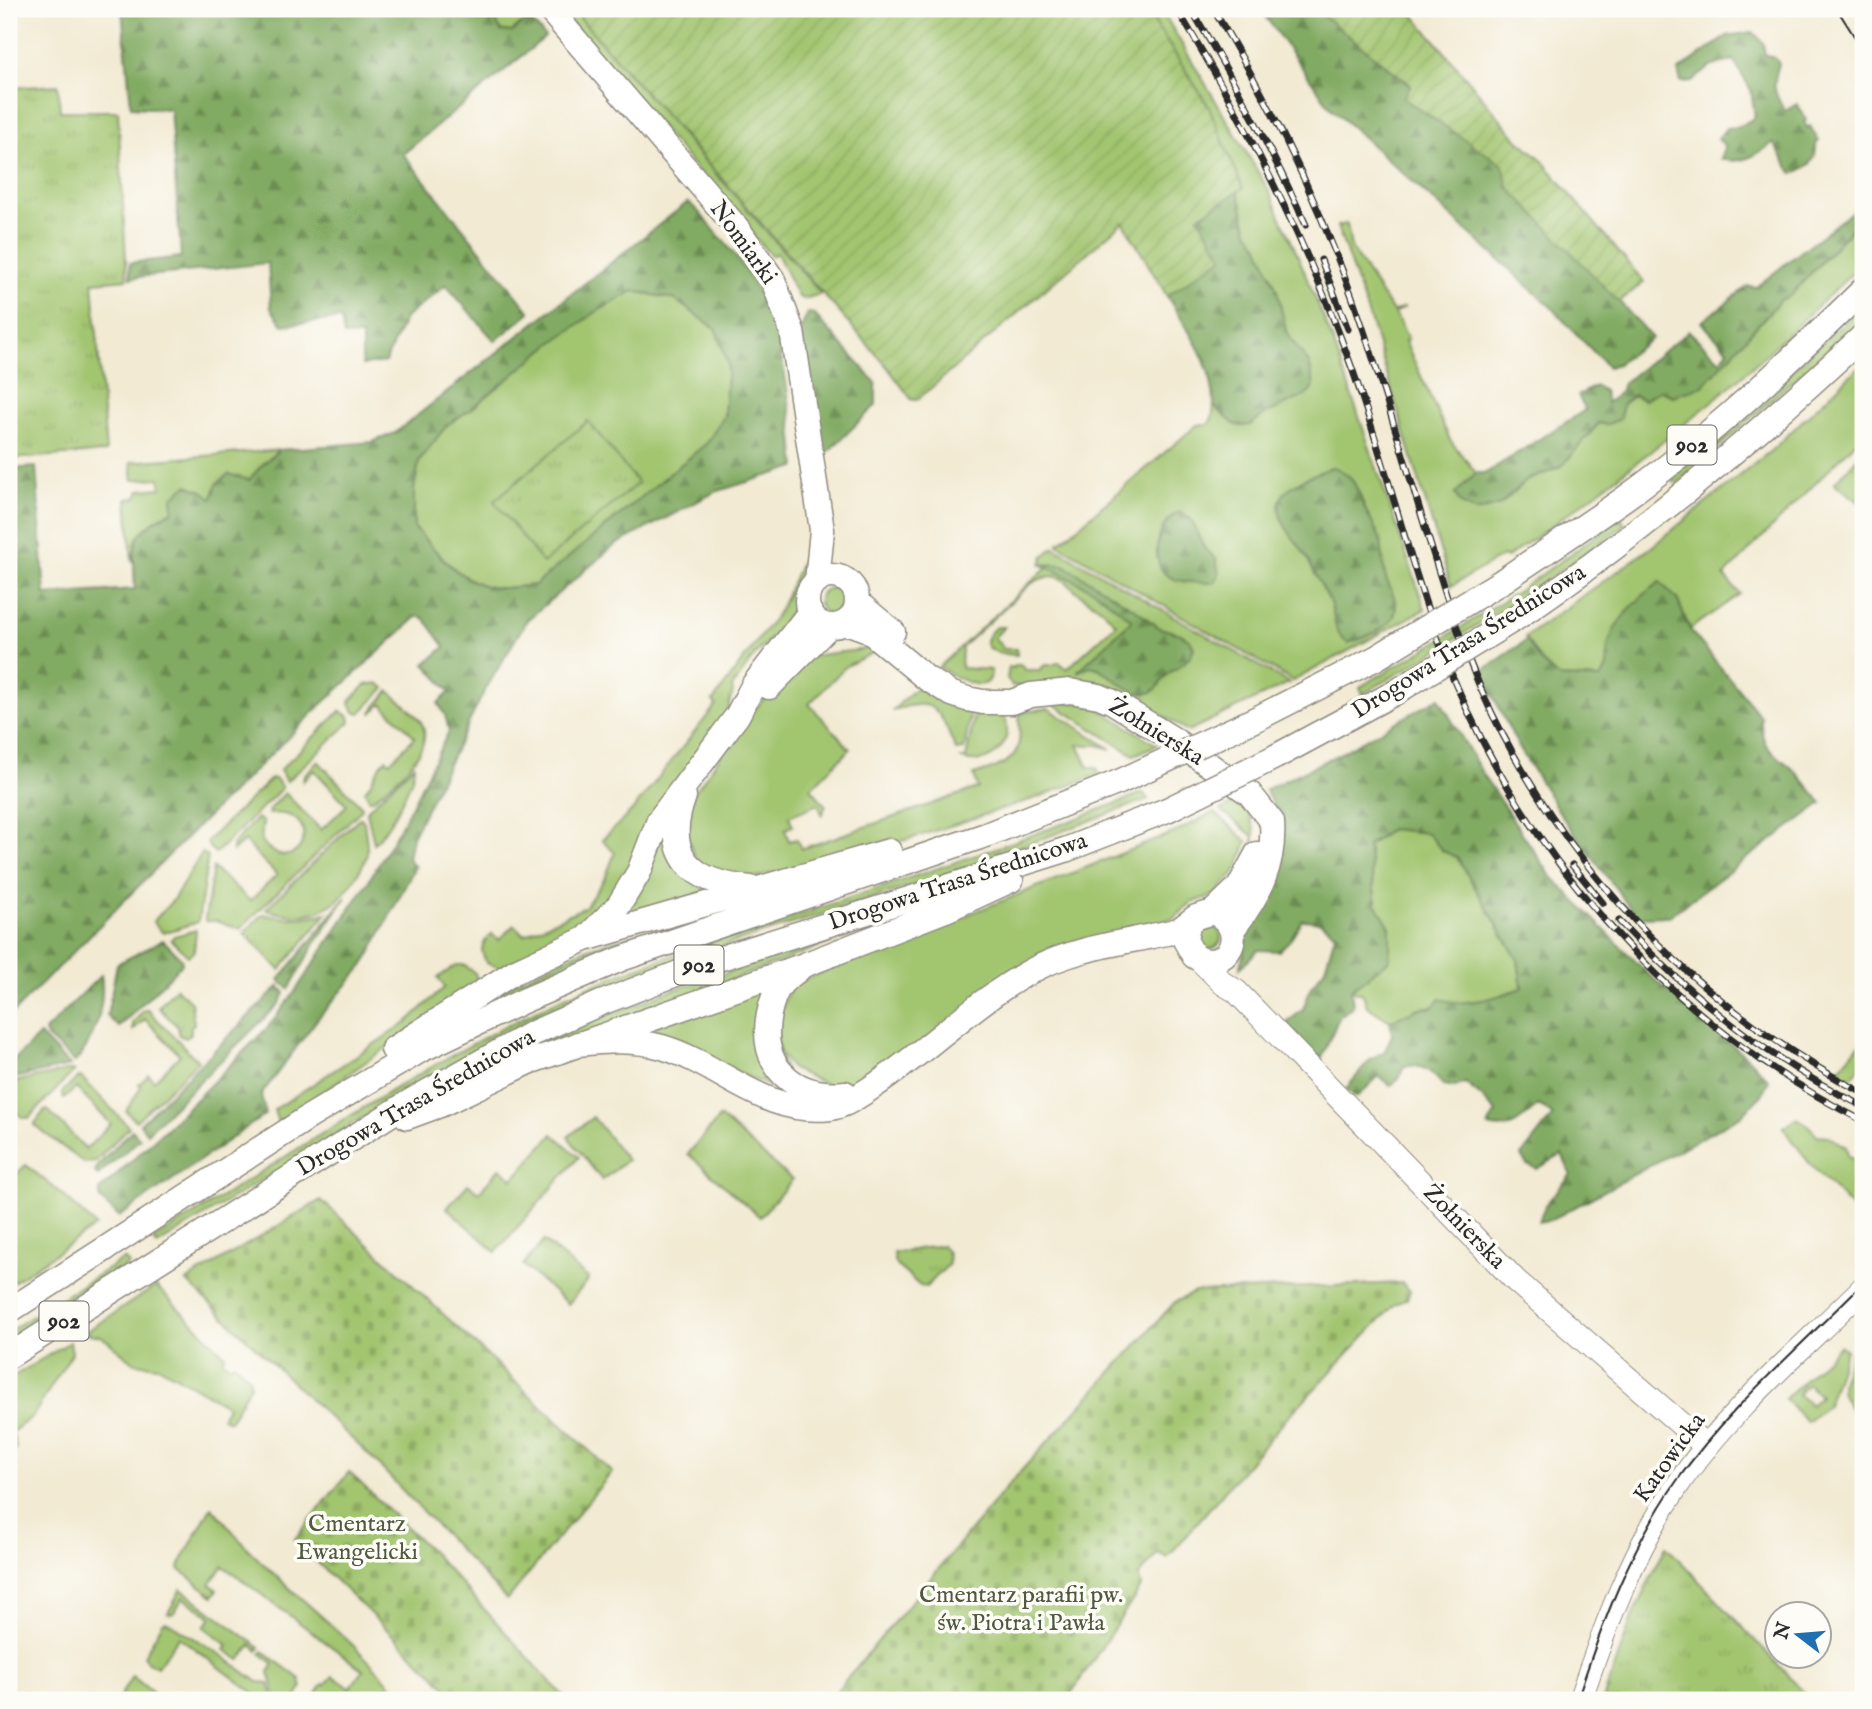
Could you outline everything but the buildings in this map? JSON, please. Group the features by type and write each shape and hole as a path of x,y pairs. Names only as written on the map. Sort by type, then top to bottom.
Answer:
{"main road":[{"name":"Nomiarki","path":"549,9 738,229 772,280 786,312 797,356 822,530 817,582 809,593 808,603 835,616 852,586 841,578 834,552 822,530"},
{"name":"Drogowa Trasa Średnicowa","path":"9,1311 309,1117 421,1050 566,982 681,938 986,835 1119,782 1258,718 1376,657 1504,580 1628,496 1702,437 1773,375 1863,290"},
{"name":"Drogowa Trasa Średnicowa","path":"9,1356 357,1136 531,1034 601,1003 702,964 1065,850 1167,810 1275,757 1384,698 1516,618 1619,546 1755,436 1863,336"},
{"path":"817,582 832,577 841,578"},
{"path":"585,939 620,905 639,872 659,820 737,716 765,691 835,616"},
{"name":"Żołnierska","path":"835,616 869,630 931,674 975,689 1031,695 1081,692 1111,701 1250,794 1272,822 1271,859 1230,941"},
{"path":"691,778 676,824 677,846 683,857 695,870 712,881 755,888"},
{"path":"578,1044 609,1040 646,1043 664,1047 761,1096 794,1106 811,1109 832,1108 849,1103 890,1077 998,992 1027,974 1068,956 1179,930 1196,917 1213,912 1239,887 1253,865 1260,839 1262,812"},
{"path":"309,1117 345,1082 482,991 514,972 585,939 893,850 986,835"},
{"path":"357,1136 440,1105 529,1062 804,965 948,909 1008,882 1065,850"},
{"path":"1115,945 1216,960 1230,941 1223,916 1213,912"},
{"path":"1188,925 1185,940 1195,955"},
{"path":"804,965 781,984 771,1004 766,1030 771,1057 785,1078 804,1090 829,1095 866,1091"}],"street":[{"path":"1230,941 1236,991"},
{"name":"Żołnierska","path":"1195,955 1224,984 1236,991 1516,1280 1707,1447"},
{"name":"Katowicka","path":"1580,1700 1611,1615 1644,1541 1678,1485 1707,1447 1863,1288"}],"green space":[{"path":"122,9 486,9 501,31 512,32 526,22 534,24 545,37 403,154 530,312 495,341 446,285 405,318 385,362 362,365 362,336 344,336 341,319 283,325 271,309 268,263 130,278 130,263 181,257 170,109 131,107"},
{"path":"486,9 518,9 534,24 524,22 512,32 501,31"},
{"path":"559,9 575,9 582,16 580,18 821,294 804,299 798,297 777,253 771,256"},
{"path":"575,9 1146,9 1209,107 1243,188 1198,217 1223,257 1167,296 1123,222 917,400 912,400 884,363 580,18"},
{"path":"1146,9 1161,9 1268,189 1333,341 1425,609 1293,681 1058,544 1197,425 1207,425 1213,414 1214,390 1206,361 1167,296 1222,257 1198,217 1209,107"},
{"path":"1260,9 1315,9 1411,86 1403,98 1504,165 1508,187 1591,270 1652,338 1617,364 1608,367 1550,306 1331,108"},
{"path":"1315,9 1409,9 1516,138 1540,158 1644,282 1619,302 1508,187 1503,165 1403,98 1411,85"},
{"path":"1753,32 1763,43 1765,55 1775,58 1779,64 1775,89 1785,111 1797,104 1806,120 1804,121 1807,128 1810,126 1819,141 1811,163 1793,174 1773,143 1748,158 1735,161 1721,159 1725,147 1718,139 1726,128 1739,127 1755,117 1751,90 1733,60 1710,67 1693,81 1681,82 1678,71 1727,36"},
{"path":"58,85 60,111 118,111 127,279 93,282 106,452 9,459 9,88"},
{"path":"1238,191 1248,231 1259,246 1277,290 1287,334 1309,363 1314,384 1305,396 1267,413 1250,425 1241,426 1234,424 1214,406 1213,390 1205,362 1167,296 1222,257 1198,217"},
{"path":"688,202 742,265 770,318 785,374 796,467 715,492 615,545 527,620 484,692 412,837 408,859 415,867 364,965 319,1017 261,1095 266,1114 119,1217 100,1199 100,1190 268,1027 294,993 368,882 405,819 449,731 445,715 438,703 450,692 425,664 445,647 424,618 418,616 318,708 9,1017 9,469 36,467 45,595 135,589 135,550 141,533 173,511 172,497 187,485 203,491 212,499 217,483 229,474 249,480 279,450 372,442 395,433","holes":["633,291 674,299 715,328 728,363 724,416 707,443 535,585 488,587 475,583 452,568 414,527 414,490 419,461 447,425 471,409 552,343 596,312"]},
{"path":"1863,203 1863,216 1791,295 1780,300 1703,386 1673,396 1660,390 1644,400 1634,395 1623,403 1620,419 1606,425 1599,423 1562,466 1526,481 1500,505 1476,512 1461,504 1455,494 1476,473 1486,473 1585,410 1578,395 1596,386 1604,391 1607,403 1620,392 1623,383 1689,331 1720,361 1728,350 1701,322 1748,286 1756,287"},
{"path":"1863,216 1863,263 1732,385 1572,511 1506,558 1503,556 1451,586 1371,322 1337,226 1347,224 1351,248 1393,312 1405,307 1395,313 1408,339 1405,341 1450,440 1476,473 1455,494 1500,505 1526,481 1562,466 1599,422 1635,395 1660,390 1673,396 1703,386 1780,300 1791,295"},
{"path":"633,291 674,299 715,328 728,363 724,416 707,443 535,585 506,588 475,582 452,567 414,527 414,490 419,461 447,424 471,409 551,343"},
{"path":"1863,306 1863,318 1678,483 1673,482 1674,475"},
{"path":"808,313 814,314 876,383 876,405 820,460 800,330"},
{"path":"1863,363 1863,435 1724,576 1740,594 1690,629 1677,599 1608,647 1609,666 1600,679 1558,677 1540,660 1525,637 1649,549 1773,449"},
{"path":"588,421 638,483 543,563 494,501"},
{"path":"279,450 249,481 213,500 173,511 154,521 137,538 132,561 127,499 136,498 140,490 161,488 160,478 133,480 131,462"},
{"path":"1859,456 1863,461 1863,505 1834,483"},
{"path":"1333,467 1351,479 1379,535 1385,575 1396,605 1394,616 1386,625 1367,637 1348,643 1339,634 1330,602 1307,558 1284,524 1279,509 1280,501 1288,489"},
{"path":"1180,512 1191,519 1204,548 1216,559 1219,574 1214,583 1175,579 1163,571 1159,563 1157,553 1161,533 1172,517"},
{"path":"1621,518 1625,525 1561,570 1463,634 1363,694 1360,687 1520,590"},
{"path":"1054,547 1289,683 1188,731 1121,692 1093,681 1073,680 1028,687 1011,685 1007,678 1009,667 1020,665 1026,670 1039,670 1045,665 1059,662 1067,669 1116,624 1102,609 1064,580 1050,576 1029,585 962,647 961,668 991,670 990,679 985,684 970,683 939,667 1047,567 1041,564 1044,556"},
{"path":"804,556 805,569 795,587 792,609 732,687 725,718 600,918 501,968 487,963 482,947 492,934 499,940 514,925 524,935 585,907 605,878 615,853 602,840 632,811 716,705 713,701 780,610"},
{"path":"1041,564 1064,565 1135,609 1159,628 1181,634 1190,640 1194,648 1192,653 1150,693 1135,692 1098,668 1090,666 1077,672 1132,620 1095,591"},
{"path":"1660,582 1677,599 1690,630 1761,717 1761,729 1766,745 1796,772 1822,803 1669,916 1637,917 1563,818 1518,746 1481,672 1527,640 1540,661 1558,677 1600,679 1607,666 1608,647 1615,628 1636,602"},
{"path":"832,588 841,592 845,601 841,610 832,614 823,610 819,601 823,592"},
{"path":"996,627 1004,627 994,638 1004,649 1017,649 1017,655 995,652 987,645 989,634"},
{"path":"875,648 879,650 846,666 809,704 850,749 811,788 826,806 822,814 818,804 789,816 793,826 785,829 789,841 797,839 801,849 978,788 974,775 1008,761 1017,749 1020,739 1020,713 1048,708 1111,749 1098,745 1078,745 1089,768 1097,768 1099,774 1039,797 916,837 741,881 698,865 682,822 689,800 752,712 808,653 810,656"},
{"path":"378,683 385,688 360,713 356,713 349,702 366,685"},
{"path":"919,685 948,705 971,712 964,749 956,750 940,716 928,706 907,706 892,711"},
{"path":"389,691 421,722 423,744 401,775 373,799 369,799 365,791 383,763 386,759 390,762 415,737 382,704 371,712"},
{"path":"1439,698 1485,778 1551,876 1648,974 1748,1058 1769,1080 1762,1095 1741,1116 1553,1219 1539,1222 1548,1202 1571,1174 1562,1155 1537,1169 1527,1165 1521,1156 1553,1115 1539,1105 1511,1126 1488,1126 1496,1112 1482,1097 1465,1083 1455,1087 1443,1085 1435,1076 1416,1066 1404,1066 1399,1079 1390,1086 1379,1076 1356,1098 1346,1089 1371,1059 1385,1051 1392,1035 1390,1021 1419,1008 1432,1008 1440,999 1471,1002 1522,988 1518,960 1457,857 1443,851 1427,833 1391,829 1368,846 1376,904 1390,927 1390,959 1351,990 1353,1006 1339,1017 1321,1060 1286,1024 1303,1009 1311,987 1325,968 1335,935 1332,931 1321,923 1302,920 1290,940 1279,951 1258,950 1240,968 1248,930 1262,903 1279,815 1265,790 1337,755"},
{"path":"1052,703 1082,703 1098,708 1157,745 1134,755"},
{"path":"340,711 349,716 350,722 285,780 280,770"},
{"path":"975,712 1003,714 1007,734 1004,743 991,757 972,761 962,759 966,758"},
{"path":"318,761 362,807 361,810 240,929 217,921 207,921 205,919 213,868 250,901 277,875 244,841 233,851 232,845 257,818 263,822 261,841 275,853 287,855 296,851 302,842 303,832 299,822 287,815 269,814 268,811 285,793 321,830 347,805 314,770 303,781 304,775"},
{"path":"414,765 410,783 399,806 374,843 367,812 369,808"},
{"path":"272,778 277,780 282,788 215,853 207,844 208,840"},
{"path":"1143,793 1148,799 948,874 704,952 532,1018 433,1074 157,1245 152,1240 406,1082 563,998 651,963 973,856"},
{"path":"1239,801 1252,822 1254,837 1221,810"},
{"path":"1214,812 1247,841 1240,862 1234,874 1215,895 1191,903 1175,918 1093,941 864,1080 830,1086 792,1069 780,1053 775,1030 787,994 800,981 1178,831"},
{"path":"361,818 364,822 367,854 361,869 344,894 325,908 303,915 266,909 358,819"},
{"path":"664,827 716,891 620,917"},
{"path":"1391,829 1428,833 1443,851 1457,857 1518,960 1522,988 1490,999 1419,1008 1390,1021 1367,1006 1363,994 1351,990 1390,958 1390,928 1376,904 1368,846"},
{"path":"202,853 208,856 198,922 163,933 153,922 173,900"},
{"path":"346,897 316,942 289,989 279,980"},
{"path":"747,903 578,963 477,1009 507,986 588,948"},
{"path":"327,913 280,970 244,933 263,914 295,918"},
{"path":"1209,925 1218,928 1221,937 1218,946 1209,949 1200,946 1197,937 1200,928"},
{"path":"874,926 485,1073 571,1030 667,992"},
{"path":"196,930 194,951 188,956 171,940 174,936"},
{"path":"163,940 181,958 182,964 119,1027 107,1016 117,964"},
{"path":"456,965 464,965 475,973 475,986 278,1123 274,1110 406,1023 445,987 438,978"},
{"path":"101,975 102,998 97,1022 88,1044 75,1062 47,1037 45,1031"},
{"path":"771,984 761,1008 795,1094 637,1031"},
{"path":"279,986 285,993 279,1004 147,1133 140,1124"},
{"path":"176,988 191,1002 194,1024 186,1038 179,1035 178,1027 158,1007"},
{"path":"144,1010 148,1010 198,1061 136,1121 126,1111 141,1087 139,1084 149,1075 154,1081 180,1055 145,1019 133,1030 133,1023"},
{"path":"40,1035 70,1066 9,1079 9,1065"},
{"path":"1863,1040 1863,1063 1851,1078 1838,1070"},
{"path":"74,1071 29,1118 22,1117 9,1106 9,1083"},
{"path":"79,1077 129,1127 96,1161 84,1163 34,1125 44,1111 48,1110 86,1149 111,1124 76,1088 64,1099 62,1092"},
{"path":"593,1117 627,1160 602,1180 568,1137"},
{"path":"720,1117 792,1180 760,1217 688,1154"},
{"path":"1797,1118 1817,1135 1828,1136 1846,1147 1848,1156 1863,1163 1863,1219 1810,1164 1783,1127"},
{"path":"132,1130 140,1139 98,1175 95,1172 98,1165"},
{"path":"553,1134 579,1157 496,1252 447,1208 468,1184 479,1192 500,1168 513,1179"},
{"path":"26,1165 96,1226 9,1285 9,1202 13,1197 9,1193 9,1181"},
{"path":"321,1200 612,1472 507,1600 370,1456 186,1281"},
{"path":"544,1241 589,1279 568,1304 523,1265"},
{"path":"942,1245 948,1253 949,1264 926,1287 920,1286 895,1264 893,1253"},
{"path":"124,1259 129,1264 9,1340 9,1331"},
{"name":"Cmentarz parafii pw. św. Piotra i Pawła","path":"1402,1283 1410,1291 1407,1299 1395,1304 1286,1419 1167,1558 1158,1553 1138,1577 1142,1586 1067,1700 829,1700 1011,1482 1175,1302 1195,1292"},
{"path":"156,1286 225,1355 222,1359 230,1366 234,1363 249,1377 250,1385 230,1421 222,1418 228,1406 158,1366 135,1363 101,1336 84,1333"},
{"path":"70,1342 72,1353 33,1416 12,1432 16,1450 9,1453 9,1379"},
{"path":"1840,1345 1846,1350 1827,1405 1807,1422 1785,1399 1798,1386 1802,1390 1798,1394 1811,1405 1820,1396 1808,1384 1804,1388 1800,1384"},
{"path":"1852,1351 1863,1362 1863,1401 1858,1406 1857,1416 1844,1398 1841,1385"},
{"name":"Cmentarz Ewangelicki","path":"349,1472 433,1553 567,1700 460,1700 294,1540"},
{"path":"211,1507 269,1570 367,1659 403,1700 313,1700 323,1684 333,1676 350,1688 363,1670 223,1566 210,1584 217,1590 213,1596 179,1569"},
{"path":"1666,1546 1764,1650 1764,1670 1783,1670 1811,1700 1603,1700 1633,1615"},
{"path":"181,1589 260,1648 258,1651 251,1645 240,1660 225,1650 228,1645 204,1627 211,1617 183,1598 173,1614 168,1613"},
{"path":"166,1621 220,1654 258,1682 269,1683 274,1700 263,1700 179,1637 157,1667 146,1661 144,1656"},
{"path":"263,1651 300,1679 302,1688 295,1700 277,1700 269,1672 274,1664 261,1654"},
{"path":"132,1676 153,1693 138,1700 118,1700"}],"tram line":[{"path":"1837,9 1863,50"},
{"path":"1577,1700 1631,1560 1676,1482 1741,1403 1863,1283"}],"railway":[{"path":"1177,9 1272,180 1313,269 1361,395 1439,642 1471,718 1510,790 1555,858 1606,922 1663,980 1725,1033 1792,1080 1863,1121"},
{"path":"1191,9 1252,115 1306,225"},
{"path":"1213,9 1281,131 1338,259 1369,346 1461,639 1491,712 1536,792 1572,846 1612,895 1656,942 1702,985 1806,1060 1863,1093"},
{"path":"1321,260 1348,329"},
{"path":"1572,865 1603,903"},
{"path":"1619,921 1674,975 1733,1025 1796,1069 1863,1106"}]}
